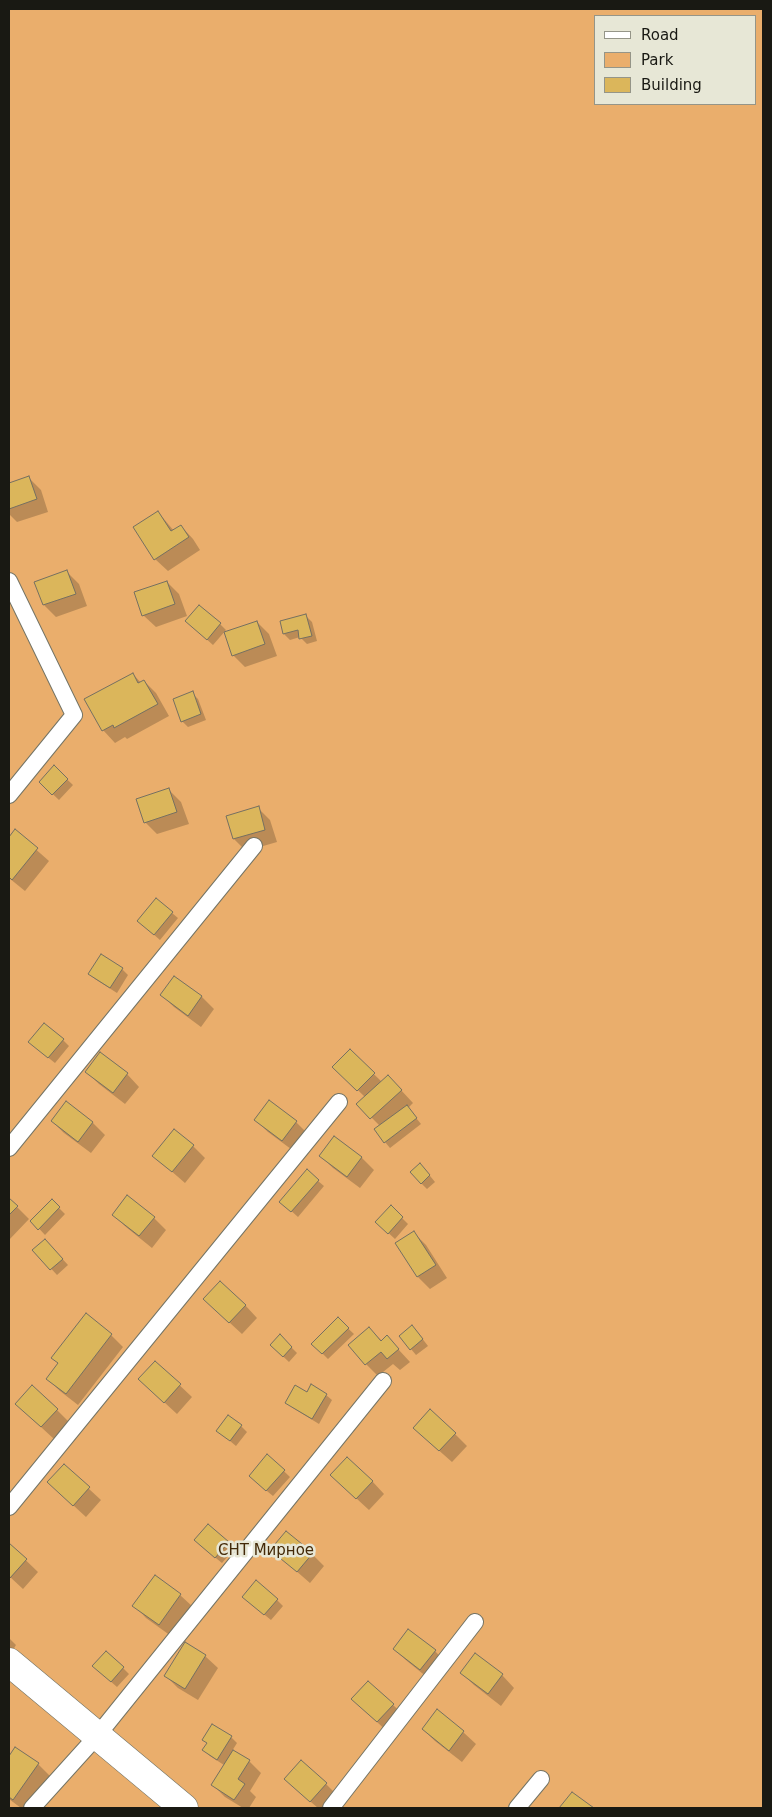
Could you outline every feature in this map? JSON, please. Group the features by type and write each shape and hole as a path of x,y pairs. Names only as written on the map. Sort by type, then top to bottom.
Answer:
{"street":[{"path":"9,1662 184,1808"}],"lane":[{"path":"9,581 74,715 9,795"},
{"path":"9,1148 254,846"},
{"path":"9,1507 339,1102"},
{"path":"32,1808 97,1736 383,1381"},
{"path":"331,1808 475,1622"},
{"path":"517,1808 541,1779"}],"green space":[{"name":"СНТ Мирное","path":"9,9 763,9 763,1808 9,1808"}],"building":[{"path":"29,476 37,499 9,509 9,483"},
{"path":"158,511 171,531 181,525 189,537 154,560 133,527"},
{"path":"67,570 76,594 43,605 34,582"},
{"path":"167,581 175,604 142,616 134,592"},
{"path":"199,605 221,623 207,640 185,621"},
{"path":"306,614 312,636 299,639 298,630 283,634 280,621"},
{"path":"257,621 265,644 232,656 224,632"},
{"path":"133,673 138,683 144,680 158,704 114,728 113,725 102,731 84,699"},
{"path":"193,691 201,714 181,722 173,699"},
{"path":"54,765 68,779 52,795 39,782"},
{"path":"169,788 177,812 144,823 136,799"},
{"path":"259,806 265,830 233,839 226,816"},
{"path":"15,829 38,848 12,880 9,877 9,837"},
{"path":"156,898 173,912 154,935 137,921"},
{"path":"101,954 123,968 110,988 88,974"},
{"path":"174,976 202,996 188,1016 160,995"},
{"path":"44,1023 64,1039 48,1058 28,1042"},
{"path":"350,1049 375,1073 357,1091 332,1067"},
{"path":"100,1052 128,1073 113,1093 85,1072"},
{"path":"388,1075 402,1090 370,1119 356,1104"},
{"path":"269,1100 297,1121 282,1141 254,1120"},
{"path":"66,1101 93,1122 78,1142 51,1121"},
{"path":"407,1105 417,1118 384,1143 374,1129"},
{"path":"174,1129 194,1145 172,1172 152,1156"},
{"path":"334,1136 362,1157 347,1177 319,1156"},
{"path":"420,1163 430,1175 421,1184 410,1172"},
{"path":"307,1169 319,1180 291,1212 279,1202"},
{"path":"127,1195 155,1217 139,1236 112,1215"},
{"path":"9,1198 18,1206 9,1215"},
{"path":"52,1199 60,1207 38,1230 30,1221"},
{"path":"391,1205 403,1217 388,1234 375,1222"},
{"path":"414,1231 436,1265 417,1277 395,1243"},
{"path":"45,1239 63,1259 50,1270 32,1250"},
{"path":"220,1281 246,1305 229,1323 203,1299"},
{"path":"86,1313 112,1334 66,1394 46,1379 58,1363 51,1358"},
{"path":"338,1317 349,1328 322,1354 311,1344"},
{"path":"412,1325 423,1339 410,1350 399,1336"},
{"path":"369,1327 381,1341 387,1335 399,1349 387,1359 381,1352 365,1365 348,1345"},
{"path":"280,1334 292,1347 283,1357 270,1345"},
{"path":"155,1361 181,1384 164,1403 138,1379"},
{"path":"311,1384 327,1394 312,1419 285,1403 295,1385 307,1392"},
{"path":"32,1385 58,1409 41,1427 15,1404"},
{"path":"430,1409 456,1433 439,1451 413,1428"},
{"path":"228,1415 242,1425 230,1441 216,1431"},
{"path":"267,1454 285,1470 266,1491 249,1476"},
{"path":"347,1457 373,1481 356,1499 330,1475"},
{"path":"64,1464 90,1487 73,1506 47,1482"},
{"path":"208,1524 229,1542 215,1558 194,1540"},
{"path":"286,1531 313,1553 297,1572 270,1550"},
{"path":"9,1543 27,1559 10,1578 9,1576"},
{"path":"155,1575 181,1594 159,1625 132,1606"},
{"path":"256,1580 278,1599 264,1615 242,1597"},
{"path":"408,1629 436,1650 420,1670 393,1649"},
{"path":"185,1642 206,1655 185,1689 164,1676"},
{"path":"106,1651 124,1667 111,1682 92,1666"},
{"path":"475,1653 503,1674 488,1694 460,1673"},
{"path":"368,1681 394,1704 377,1722 351,1699"},
{"path":"437,1709 464,1731 449,1751 422,1729"},
{"path":"212,1724 232,1736 217,1760 202,1750 207,1743 202,1740"},
{"path":"15,1747 39,1763 13,1800 9,1797 9,1756"},
{"path":"233,1750 250,1760 238,1779 245,1784 234,1800 211,1785"},
{"path":"301,1760 327,1783 310,1802 284,1779"},
{"path":"572,1792 594,1808 559,1808"}]}
